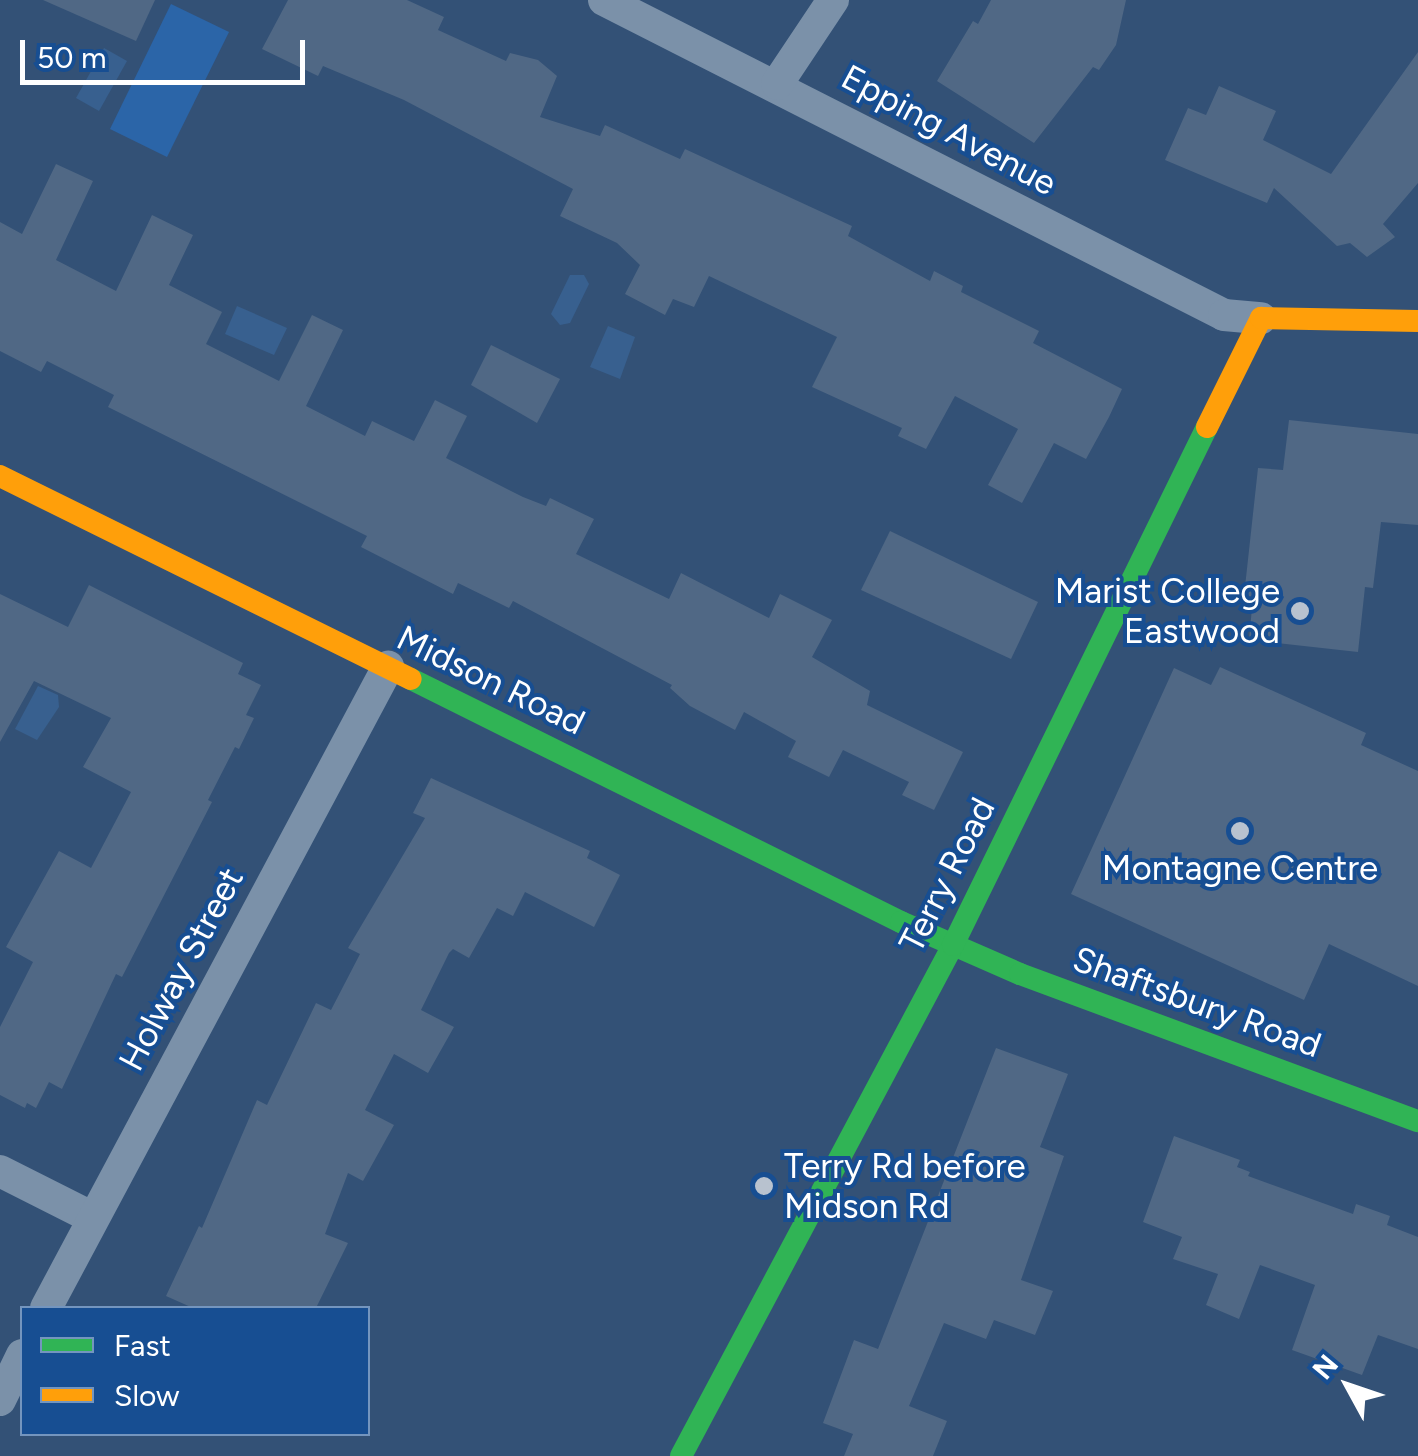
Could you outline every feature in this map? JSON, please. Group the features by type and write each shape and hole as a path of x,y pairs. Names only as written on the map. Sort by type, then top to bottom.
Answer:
{"street":[{"name":"Epping Avenue","path":"604,0 777,84 1224,315 1261,318"},
{"path":"777,84 833,0"},
{"path":"1261,318 1418,321"},
{"name":"Terry Road","path":"682,1456 952,945 1261,318"},
{"name":"Midson Road","path":"0,476 952,945"},
{"name":"Holway Street","path":"47,1306 388,667"},
{"name":"Shaftsbury Road","path":"952,945 1418,1121"},
{"path":"0,1171 93,1218"},
{"path":"0,1400 20,1358"}],"shaded area":[{"path":"171,4 229,32 167,157 110,129"},
{"path":"104,48 127,61 99,111 76,98"},
{"path":"570,275 584,275 589,284 570,323 560,325 551,314"},
{"path":"237,306 287,328 274,355 225,334"},
{"path":"608,326 635,337 620,379 590,367"},
{"path":"38,686 58,695 59,707 37,740 15,729"}],"building":[{"path":"43,0 155,0 136,41"},
{"path":"288,0 407,0 444,17 438,30 506,61 510,53 538,60 557,76 540,117 600,136 605,125 680,159 685,149 852,226 848,236 930,281 934,271 963,286 961,292 1039,331 1033,343 1122,389 1109,417 1086,459 1054,443 1022,503 988,485 1018,429 955,396 926,449 898,436 902,428 812,387 837,337 709,276 694,307 673,299 665,315 625,294 640,265 617,243 560,216 573,189 404,100 323,66 318,76 262,49"},
{"path":"991,0 1126,0 1116,45 1099,70 1093,67 1034,143 937,81 973,21 978,24"},
{"path":"1418,52 1418,183 1383,224 1395,237 1367,257 1350,243 1337,246 1274,188 1267,203 1165,160 1188,108 1206,115 1219,86 1276,111 1263,140 1331,174"},
{"path":"56,164 93,181 56,260 116,291 152,215 193,235 169,285 222,312 206,344 279,381 312,315 343,330 306,406 365,436 372,421 414,441 435,400 467,416 446,458 523,497 546,506 550,498 594,519 576,554 669,599 681,573 769,618 780,594 832,620 812,657 870,691 867,705 963,752 934,810 902,795 909,782 843,750 829,777 788,757 796,741 744,712 735,730 690,706 670,688 672,685 513,601 509,608 458,583 453,594 361,547 367,536 108,407 114,395 47,361 41,372 0,351 0,222 22,234"},
{"path":"491,345 560,379 537,423 471,385"},
{"path":"1289,420 1418,434 1418,525 1381,522 1373,588 1365,587 1358,652 1249,640 1253,597 1244,596 1258,468 1283,470"},
{"path":"890,531 1038,602 1011,659 861,590"},
{"path":"89,585 243,663 238,674 261,685 246,715 254,718 239,749 235,747 208,800 212,802 122,977 116,974 62,1089 49,1082 36,1108 27,1103 25,1108 0,1095 0,1027 33,962 6,947 59,851 91,868 131,792 83,767 111,718 34,681 0,742 0,594 68,627"},
{"name":"Montagne Centre","path":"1220,667 1366,733 1361,745 1418,771 1418,986 1329,944 1304,1000 1071,894 1174,668 1211,685"},
{"path":"431,778 590,851 587,858 620,875 594,927 525,892 513,916 497,908 469,958 453,949 449,953 421,1010 454,1027 428,1073 394,1054 365,1110 394,1125 363,1181 348,1173 325,1234 348,1243 317,1306 188,1306 166,1296 199,1226 202,1228 257,1100 267,1105 316,1003 331,1010 360,954 348,948 425,818 413,813"},
{"path":"996,1048 1068,1074 1040,1147 1064,1156 1021,1280 1053,1291 1035,1335 994,1320 986,1339 944,1323 909,1406 947,1421 933,1456 844,1456 853,1434 823,1423 854,1340 878,1349"},
{"path":"1174,1136 1240,1160 1237,1167 1250,1172 1248,1176 1353,1214 1356,1204 1390,1216 1387,1225 1418,1237 1418,1349 1378,1335 1362,1375 1292,1350 1315,1285 1260,1265 1239,1319 1206,1305 1218,1274 1173,1259 1182,1237 1143,1222"}],"traffic: fast":[{"path":"681,1456 953,945 1207,427"},
{"path":"411,679 901,922 1020,974 1418,1121"}],"traffic: slow":[{"path":"1207,427 1261,318 1418,321"},
{"path":"0,476 411,679"}],"place":[{"name":"Marist College Eastwood","path":"1300,611"},
{"name":"Montagne Centre","path":"1240,831"},
{"name":"Terry Rd before Midson Rd","path":"764,1186"}]}
